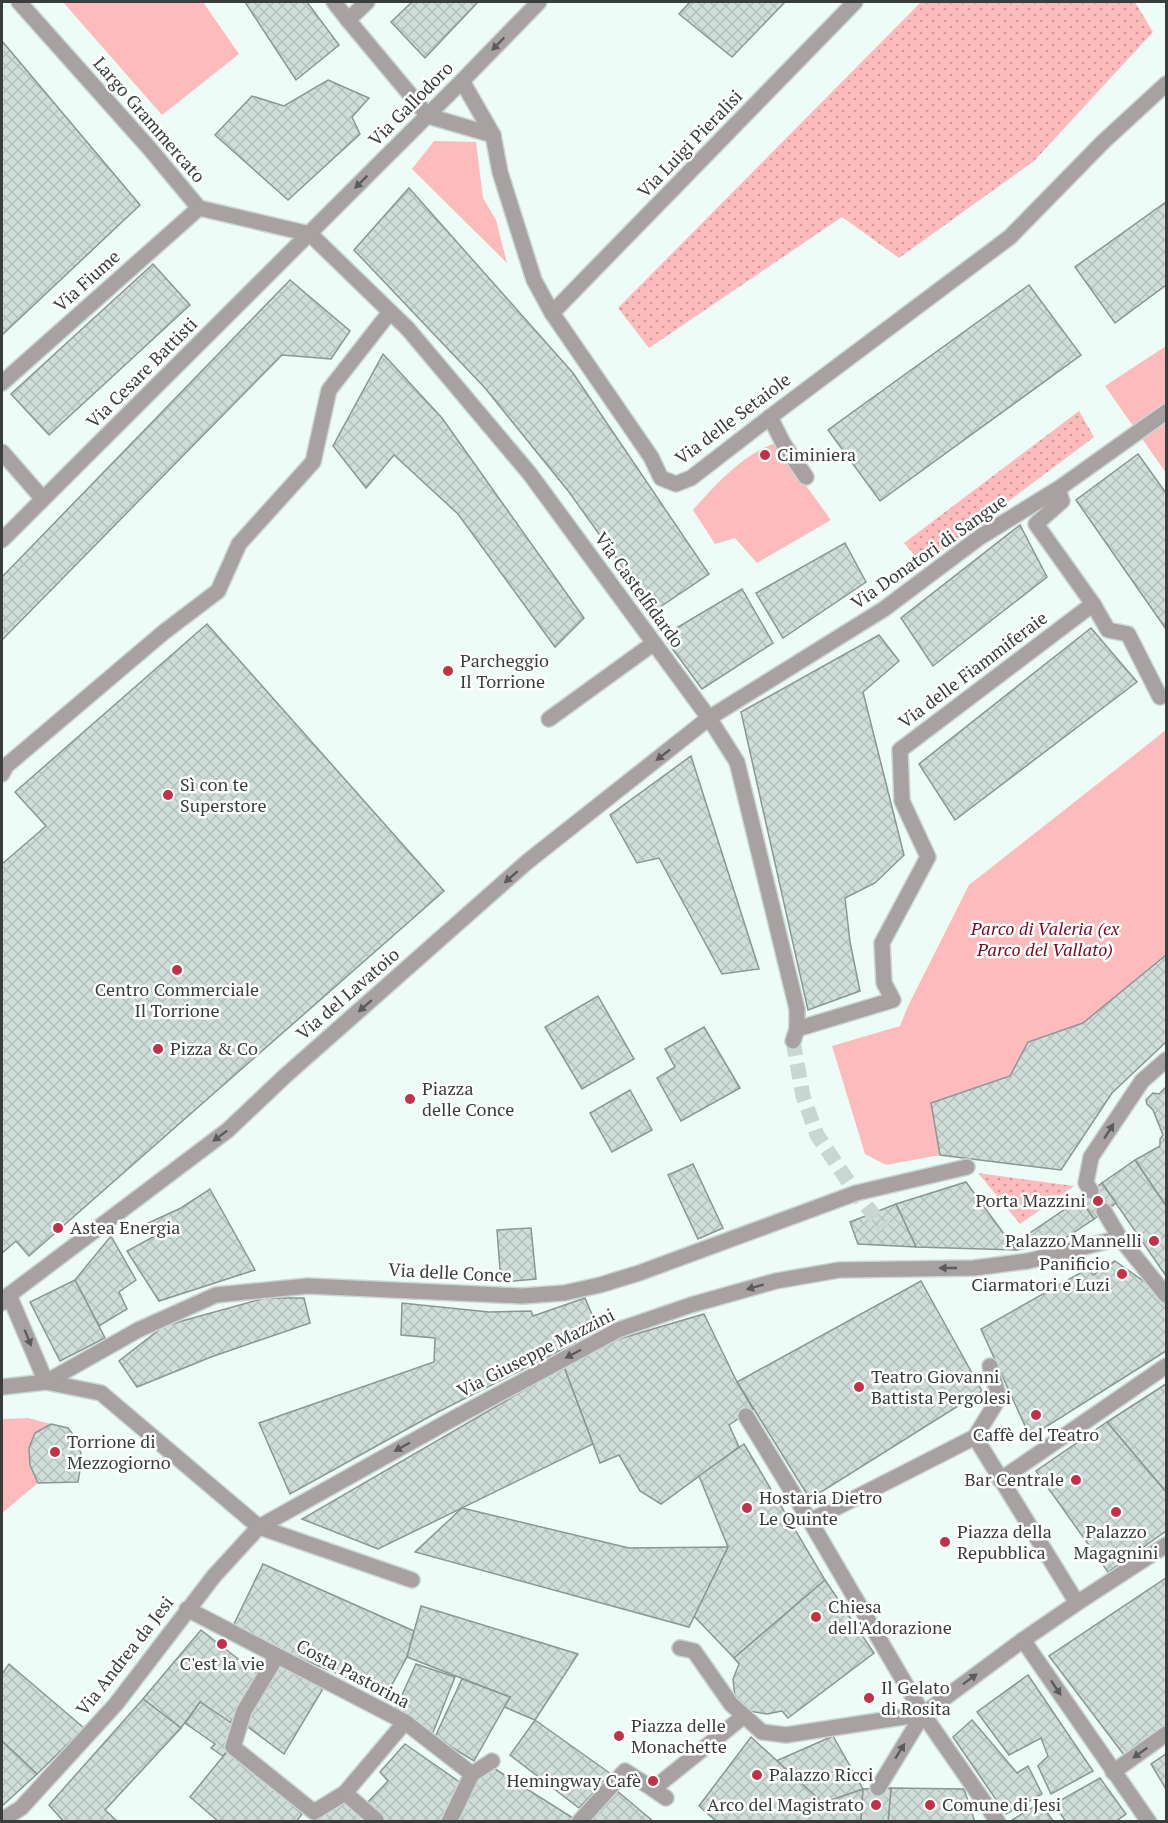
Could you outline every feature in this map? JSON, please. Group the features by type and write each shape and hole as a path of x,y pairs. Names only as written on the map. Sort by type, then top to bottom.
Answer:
{"street":[{"name":"Largo Grammercato","path":"19,2 150,149 199,208 310,234"},
{"path":"334,2 428,116 493,135"},
{"path":"348,20 367,2"},
{"name":"Via Gallodoro","path":"310,234 538,2"},
{"name":"Via Luigi Pieralisi","path":"552,313 855,2"},
{"name":"Via delle Setaiole","path":"462,81 493,135 500,172 534,280 552,313 651,457 661,478 676,484 691,478 1010,237 1103,142 1167,84"},
{"name":"Via Fiume","path":"2,383 199,208"},
{"name":"Via Castelfidardo","path":"310,234 408,329 530,474 709,718 736,762 797,1009 795,1035"},
{"name":"Via Cesare Battisti","path":"2,540 310,234"},
{"path":"2,774 6,766 164,632 218,591 239,544 313,462 329,390 390,312"},
{"name":"Via Donatori di Sangue","path":"709,718 884,609 980,537 1058,489 1167,412"},
{"path":"770,417 783,443 806,477"},
{"path":"2,452 43,499"},
{"path":"1058,489 1062,501 1036,524 1093,604 1108,630 1128,634 1160,697"},
{"name":"Via delle Fiammiferaie","path":"795,1035 892,1000 884,983 882,943 928,857 902,801 900,750 1093,604"},
{"path":"549,719 654,643"},
{"name":"Via del Lavatoio","path":"46,1382 5,1299 228,1130 294,1068 527,862 709,718"},
{"path":"1088,1187 1091,1158 1142,1081 1167,1060"},
{"name":"Via delle Conce","path":"46,1382 138,1330 216,1295 308,1286 522,1296 564,1293 639,1273 856,1193 967,1167"},
{"path":"1104,1211 1120,1238 1167,1294"},
{"name":"Via Giuseppe Mazzini","path":"259,1527 618,1330 776,1281 839,1270 974,1268 1028,1262 1120,1238"},
{"path":"810,1521 975,1437 999,1398 990,1366"},
{"path":"1000,1480 1167,1366"},
{"path":"2,1387 46,1382 101,1393 259,1527 412,1580"},
{"path":"746,1416 923,1714 998,1821"},
{"path":"975,1437 1077,1603"},
{"name":"Via Andrea da Jesi","path":"2,1820 21,1808 116,1704 187,1609 259,1527"},
{"path":"878,1788 923,1714 1023,1640 1167,1545"},
{"name":"Costa Pastorina","path":"187,1609 405,1722 471,1774"},
{"path":"1023,1640 1149,1821"},
{"path":"680,1648 694,1651 731,1704 762,1732 786,1735 923,1714"},
{"path":"277,1656 244,1711 233,1747 310,1817 345,1793 405,1722"},
{"path":"653,1789 744,1716"},
{"path":"1113,1772 1167,1734"},
{"path":"449,1821 471,1774 492,1761"},
{"path":"579,1821 625,1771 666,1798"},
{"path":"345,1793 375,1820"}],"green space":[{"path":"63,2 203,2 239,54 162,115"},
{"path":"921,2 1135,2 1153,32 1034,161 899,258 842,217 649,348 618,308"},
{"path":"434,141 476,142 483,198 496,220 507,263 412,169"},
{"path":"1166,346 1166,473 1105,386"},
{"path":"1079,411 1094,437 923,565 904,543"},
{"path":"775,443 831,520 757,563 735,538 715,544 693,510 720,481 741,463"},
{"name":"Parco di Valeria (ex Parco del Vallato)","path":"1166,730 1166,955 1083,1023 1010,1076 931,1103 940,1155 886,1165 865,1154 832,1046 900,1026 969,885"},
{"path":"978,1173 1074,1186 1020,1224"},
{"path":"28,1418 51,1424 35,1433 31,1447 31,1464 38,1483 2,1513 2,1419"}],"building":[{"path":"245,2 307,2 339,45 296,80"},
{"path":"412,2 478,2 425,58 391,22"},
{"path":"690,2 785,2 732,57 679,14"},
{"path":"2,41 140,205 2,335"},
{"path":"328,80 369,98 352,117 360,134 288,200 215,135 252,96 284,106"},
{"path":"409,188 573,373 709,574 654,611 569,492 485,388 354,250"},
{"path":"1166,202 1166,285 1115,323 1075,267"},
{"path":"153,264 190,305 49,435 11,394"},
{"path":"290,280 350,331 331,359 282,355 2,640 2,577"},
{"path":"1029,285 1081,355 880,501 828,430"},
{"path":"383,354 442,418 584,618 555,647 458,514 394,455 366,488 333,446"},
{"path":"1138,454 1166,493 1166,629 1076,500"},
{"path":"1020,525 1047,577 933,666 901,618"},
{"path":"845,543 866,582 783,638 756,593"},
{"path":"742,589 773,643 702,689 663,636"},
{"name":"Centro Commerciale Il Torrione","path":"207,624 444,891 29,1256 16,1241 2,1253 2,864 46,826 15,792"},
{"path":"1091,628 1137,682 955,820 919,764"},
{"path":"879,635 899,661 863,692 904,855 875,883 845,898 850,942 860,991 808,1010 741,712"},
{"path":"691,756 759,969 722,974 659,858 637,863 610,815"},
{"path":"1166,955 1166,1042 1112,1093 1061,1170 940,1155 931,1103 1010,1076 1028,1042 1083,1023"},
{"path":"598,996 634,1059 582,1089 545,1027"},
{"path":"704,1027 740,1088 681,1121 657,1078 675,1067 665,1049"},
{"path":"1166,1087 1166,1206 1135,1160 1160,1146 1160,1139 1163,1135 1153,1110 1146,1100 1153,1093 1159,1094"},
{"path":"630,1090 652,1130 612,1152 590,1113"},
{"name":"Palazzo Mannelli","path":"1135,1160 1166,1206 1166,1276 1102,1183"},
{"path":"693,1164 723,1228 698,1239 668,1175"},
{"path":"966,1182 1016,1250 916,1247 896,1204"},
{"name":"Porta Mazzini","path":"1102,1183 1116,1203 1094,1219 1080,1199"},
{"path":"210,1189 255,1270 159,1301 127,1251 155,1236 146,1224 181,1208"},
{"path":"1080,1199 1094,1219 1064,1239 1044,1246 1016,1250 1012,1245"},
{"path":"896,1204 916,1247 858,1244 850,1222"},
{"path":"531,1228 536,1279 501,1282 497,1230"},
{"path":"111,1236 136,1280 119,1292 127,1309 99,1326 75,1280"},
{"path":"1115,1261 1149,1285 1166,1305 1166,1351 1030,1437 981,1329 1089,1268 1093,1275"},
{"path":"75,1280 105,1338 60,1361 30,1302"},
{"name":"Teatro Giovanni Battista Pergolesi","path":"921,1281 982,1391 810,1499 737,1382"},
{"path":"265,1298 304,1298 310,1323 211,1357 137,1387 119,1361 164,1326"},
{"path":"585,1298 599,1331 436,1413 290,1494 259,1423 434,1362 435,1338 401,1335 402,1303 489,1312 531,1311 533,1316"},
{"path":"704,1314 737,1382 753,1409 729,1425 739,1447 661,1504 640,1491 619,1455 600,1463 564,1367 619,1339"},
{"path":"564,1367 593,1444 378,1549 302,1519"},
{"path":"1166,1384 1166,1492 1107,1422"},
{"name":"Palazzo Magagnini","path":"1107,1422 1166,1492 1166,1531 1108,1572 1036,1471"},
{"name":"Torrione di Mezzogiorno","path":"51,1424 68,1428 76,1438 82,1457 78,1482 38,1483 30,1465 29,1448 35,1433"},
{"path":"744,1444 825,1580 734,1658 694,1616 728,1547 699,1476"},
{"path":"462,1508 629,1548 728,1547 689,1627 415,1552"},
{"path":"263,1564 414,1631 407,1657 387,1694 231,1630"},
{"path":"1166,1578 1166,1725 1124,1755 1049,1656"},
{"name":"Chiesa dell'Adorazione","path":"825,1580 874,1653 788,1718 782,1711 767,1714 749,1711 735,1698 733,1679 739,1664 734,1658"},
{"path":"421,1606 578,1654 535,1720 504,1707 510,1697 407,1657"},
{"path":"201,1630 260,1676 230,1723 200,1702 181,1728 143,1699"},
{"path":"279,1661 324,1687 284,1754 244,1724"},
{"path":"9,1664 84,1728 37,1774 2,1741 2,1674"},
{"path":"416,1664 455,1677 432,1735 394,1713"},
{"path":"1028,1675 1093,1771 1051,1794 1038,1766 1048,1756 1041,1738 1009,1755 977,1712"},
{"path":"462,1679 510,1697 474,1761 435,1737"},
{"path":"143,1699 181,1728 105,1810 118,1822 64,1822 49,1805"},
{"path":"200,1702 233,1724 229,1749 223,1756 211,1748 215,1744 185,1723"},
{"path":"535,1720 611,1774 579,1808 510,1755"},
{"path":"972,1720 1017,1773 1028,1766 1042,1794 1006,1814 953,1737"},
{"path":"833,1736 863,1789 823,1803 776,1761"},
{"name":"Palazzo Ricci","path":"751,1737 823,1803 863,1789 861,1822 717,1822 699,1806"},
{"path":"2,1741 37,1774 2,1806"},
{"path":"405,1744 461,1783 443,1822 381,1822 365,1805 388,1781 380,1772"},
{"path":"229,1749 302,1814 296,1822 219,1822 190,1797"},
{"path":"1166,1754 1166,1789 1151,1764"},
{"path":"492,1767 573,1818 570,1822 454,1822 475,1776"},
{"path":"1100,1778 1126,1814 1115,1822 1066,1822 1054,1804"},
{"name":"Comune di Jesi","path":"891,1788 964,1789 975,1822 888,1822"},
{"name":"Arco del Magistrato","path":"891,1788 888,1822 861,1822 863,1789"},
{"path":"616,1790 654,1822 590,1822"},
{"path":"338,1802 355,1806 370,1822 311,1822"},
{"path":"1040,1803 1054,1822 1009,1822"}],"tunnel":[{"path":"793,1041 803,1096 817,1135 856,1193 884,1228"},
{"path":"1091,1191 1104,1211"},
{"path":"874,1822 878,1788"}],"place":[{"name":"Ciminiera","path":"765,455"},
{"name":"Parcheggio Il Torrione","path":"448,671"},
{"name":"Sì con te Superstore","path":"168,795"},
{"name":"Centro Commerciale Il Torrione","path":"177,970"},
{"name":"Pizza & Co","path":"158,1049"},
{"name":"Piazza delle Conce","path":"410,1099"},
{"name":"Porta Mazzini","path":"1098,1201"},
{"name":"Astea Energia","path":"58,1228"},
{"name":"Palazzo Mannelli","path":"1154,1241"},
{"name":"Panificio Ciarmatori e Luzi","path":"1122,1274"},
{"name":"Teatro Giovanni Battista Pergolesi","path":"859,1387"},
{"name":"Caffè del Teatro","path":"1036,1415"},
{"name":"Torrione di Mezzogiorno","path":"55,1452"},
{"name":"Bar Centrale","path":"1076,1480"},
{"name":"Hostaria Dietro Le Quinte","path":"747,1508"},
{"name":"Palazzo Magagnini","path":"1116,1512"},
{"name":"Piazza della Repubblica","path":"945,1542"},
{"name":"Chiesa dell'Adorazione","path":"816,1617"},
{"name":"C'est la vie","path":"222,1644"},
{"name":"Il Gelato di Rosita","path":"869,1698"},
{"name":"Piazza delle Monachette","path":"619,1736"},
{"name":"Palazzo Ricci","path":"757,1775"},
{"name":"Hemingway Cafè","path":"653,1781"},
{"name":"Arco del Magistrato","path":"876,1805"},
{"name":"Comune di Jesi","path":"930,1805"}]}
